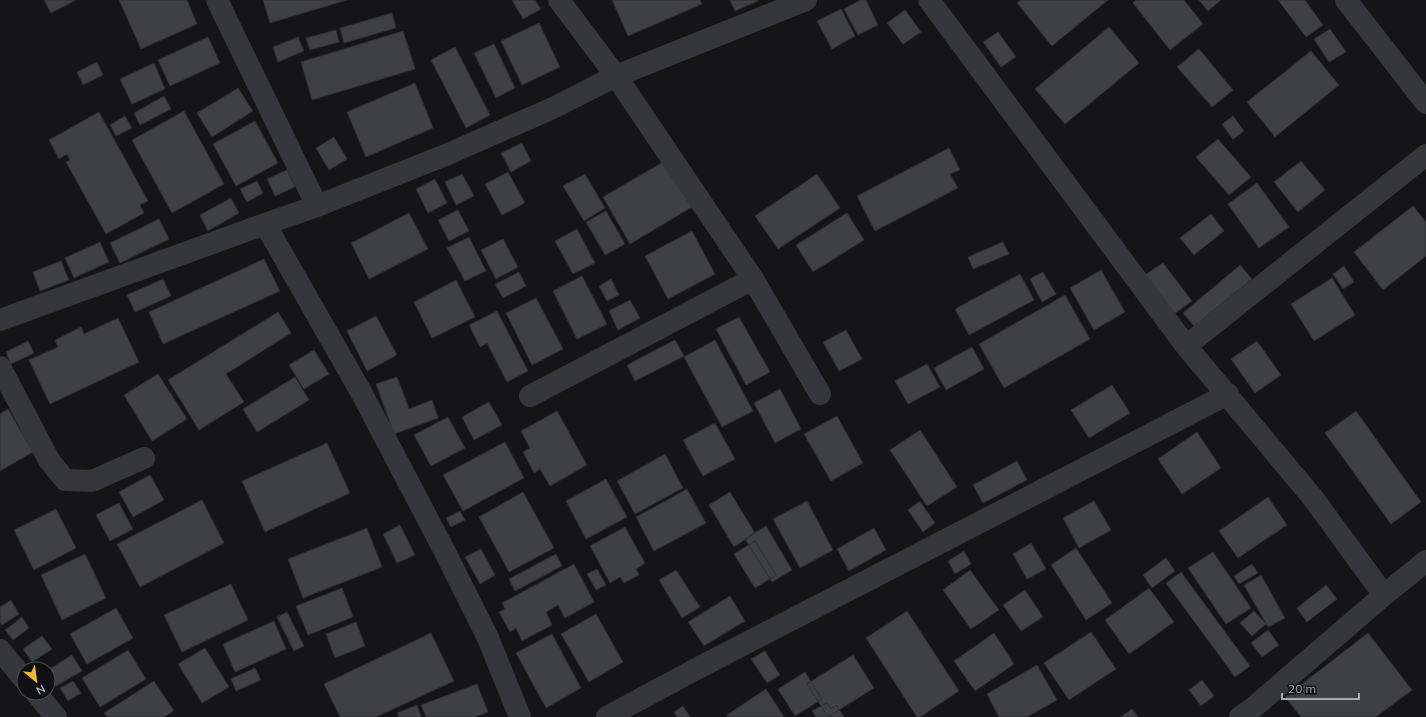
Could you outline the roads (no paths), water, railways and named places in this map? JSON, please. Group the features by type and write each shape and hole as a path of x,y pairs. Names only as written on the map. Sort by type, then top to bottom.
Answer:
{"street":[{"path":"217,0 317,206"},
{"path":"559,0 616,76 753,279 820,394"},
{"path":"0,320 317,206 539,114 616,76 806,0"},
{"path":"929,0 1186,346 1228,394 1313,498 1384,595"},
{"path":"1346,0 1426,103"},
{"path":"1186,346 1426,155"},
{"path":"265,224 361,392 444,550 488,638 520,717"},
{"path":"530,396 753,279"},
{"path":"0,367 49,460 65,480 92,481 144,458"},
{"path":"607,717 700,667 1228,394"},
{"path":"1251,714 1384,595 1426,561"},
{"path":"0,650 16,669"},
{"path":"43,701 56,717"}]}
